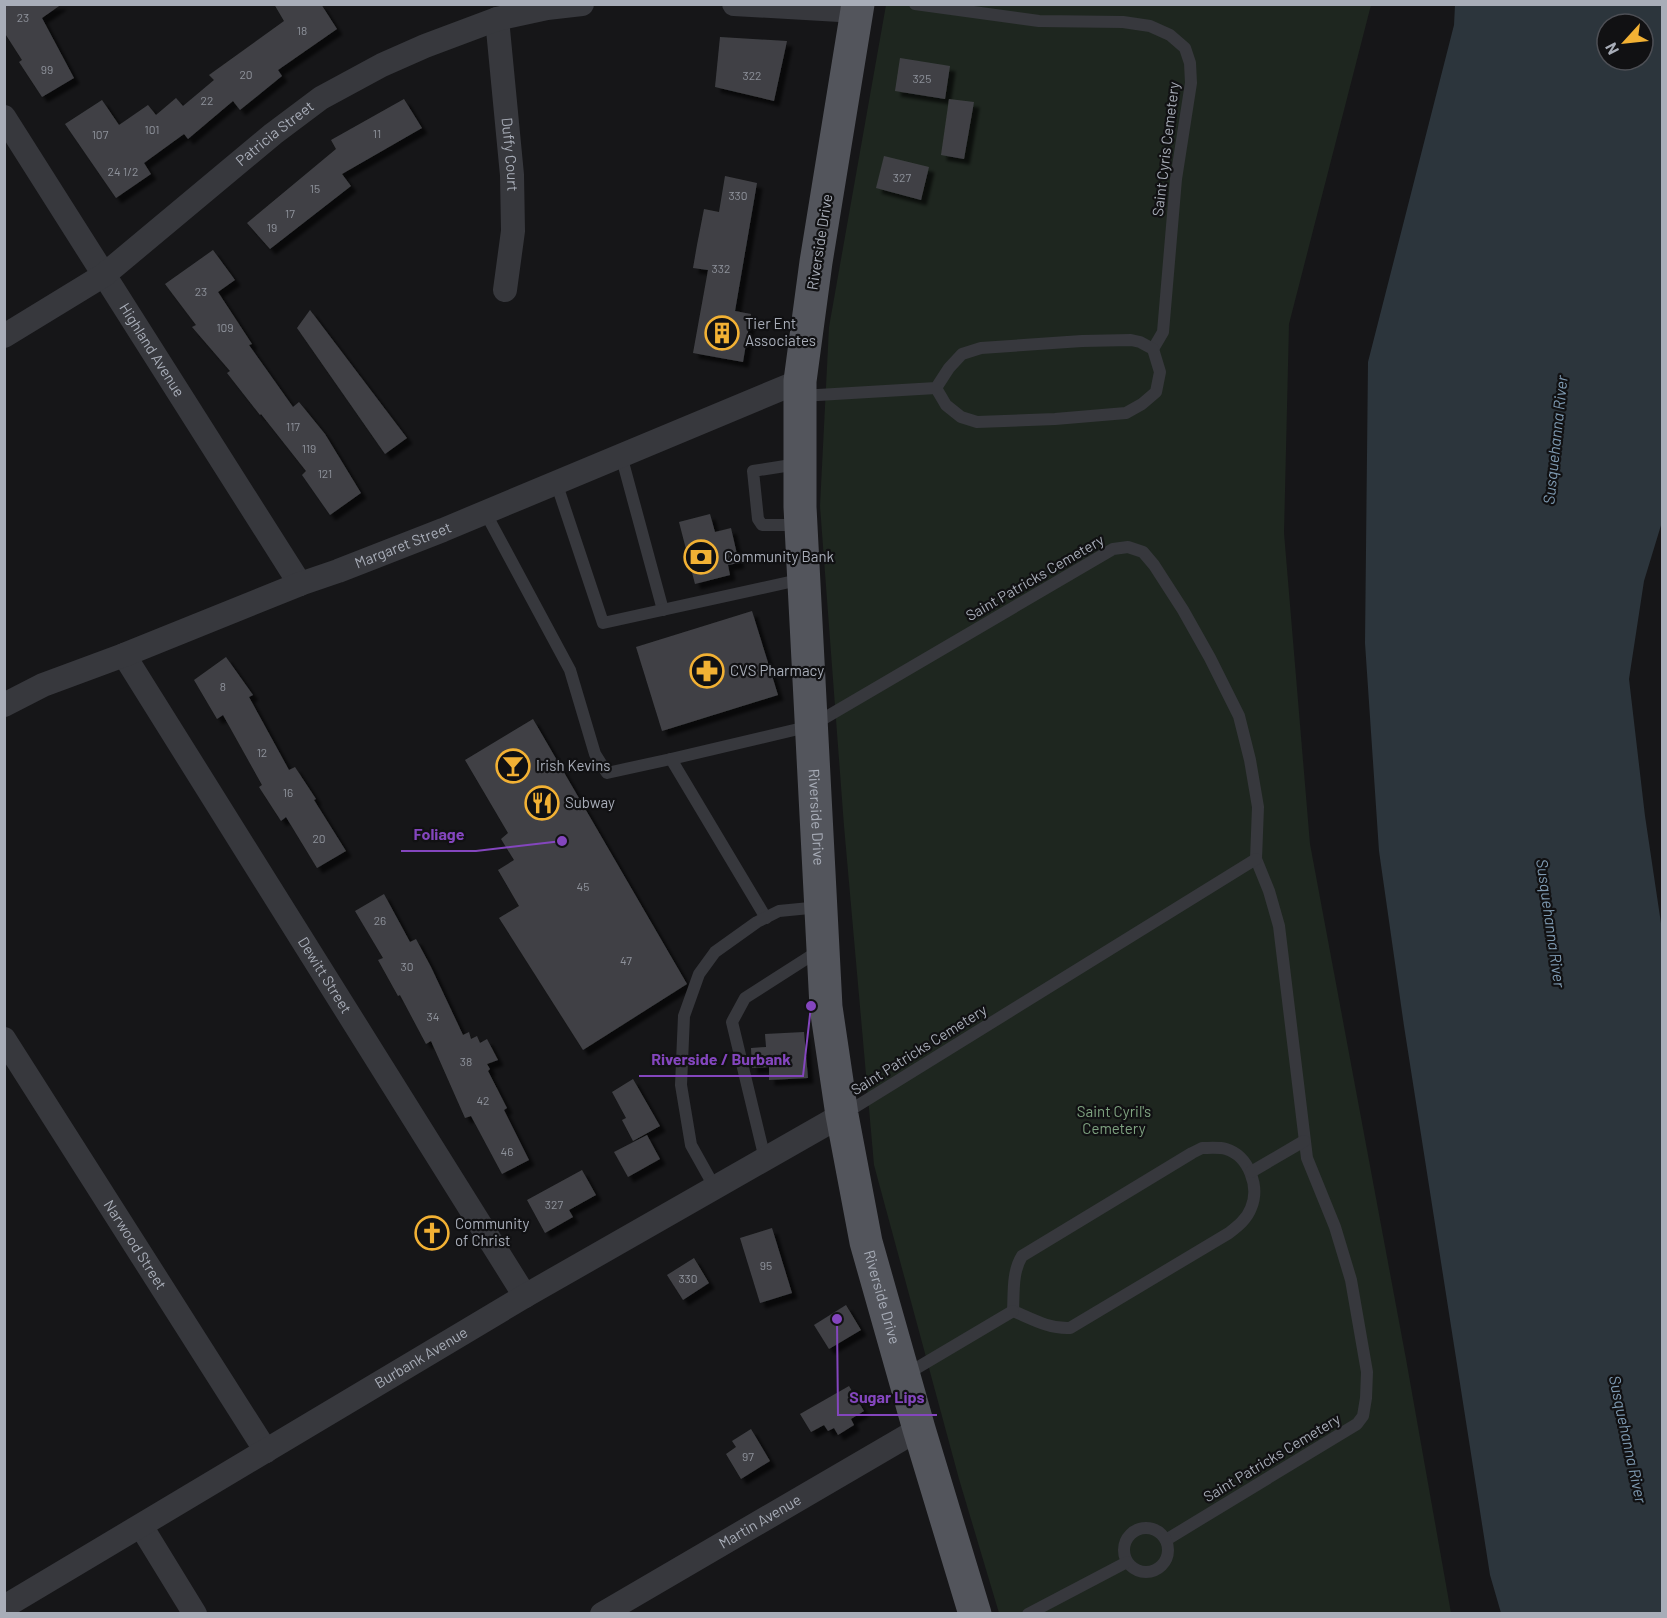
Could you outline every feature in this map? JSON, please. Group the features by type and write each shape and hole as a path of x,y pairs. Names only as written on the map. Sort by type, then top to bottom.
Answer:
{"main road":[{"name":"Riverside Drive","path":"857,8 816,261 800,389 801,525 826,1007 842,1115 866,1242 975,1614"}],"street":[{"name":"Patricia Street","path":"4,336 104,275 273,134 321,98 382,65 497,19 547,8 582,4"},
{"path":"734,4 857,8"},
{"name":"Duffy Court","path":"497,19 512,175 513,231 505,290"},
{"name":"Highland Avenue","path":"4,117 300,584"},
{"name":"Margaret Street","path":"4,705 43,685 338,571 621,455 800,389"},
{"name":"Dewitt Street","path":"124,655 525,1296"},
{"name":"Narwood Street","path":"4,1039 266,1451"},
{"name":"Burbank Avenue","path":"6,1603 141,1526 525,1296 842,1115"},
{"name":"Martin Avenue","path":"602,1614 919,1429"},
{"path":"141,1526 195,1614"}],"lane":[{"name":"Saint Cyris Cemetery","path":"915,4 1039,21 1123,22 1150,26 1170,35 1185,48 1190,63 1191,83 1176,179 1163,332 1153,349"},
{"path":"1131,340 1153,349 1160,372 1156,392 1142,404 1126,413 1054,419 977,422 961,417 946,405 936,388 949,368 962,354 981,348 1131,340"},
{"path":"800,389 936,388"},
{"path":"621,455 663,610"},
{"path":"800,464 753,471 758,519 762,525 801,525"},
{"path":"556,482 603,623 804,579"},
{"name":"Saint Patricks Cemetery","path":"485,512 570,670 595,754 607,773 812,726 1113,549 1128,547 1143,552 1154,565 1183,610 1239,716 1258,807 1256,859 1269,891 1279,926 1304,1141 1309,1165 1335,1227 1352,1280 1367,1372 1363,1416 1357,1424 1166,1540"},
{"path":"671,759 766,918"},
{"name":"Saint Patricks Cemetery","path":"842,1115 1256,859"},
{"path":"715,1188 691,1145 681,1085 684,1016 699,974 715,952 757,922 779,911 821,907"},
{"path":"765,1159 732,1022 745,999 823,947"},
{"path":"1251,1172 1304,1141"},
{"path":"1202,1148 1225,1148 1241,1158 1251,1172 1254,1199 1250,1210 1240,1224 1229,1233 1070,1328 1057,1328 1013,1311 1015,1275 1017,1264 1022,1256 1192,1153 1202,1148"},
{"path":"904,1375 1013,1311"},
{"path":"1149,1528 1162,1534 1168,1547 1165,1562 1160,1568 1146,1573 1138,1572 1127,1562 1123,1548 1129,1535 1149,1528"},
{"path":"1028,1614 1127,1562"}],"green space":[{"name":"Saint Cyril's Cemetery","path":"886,5 1371,5 1289,324 1284,533 1310,844 1451,1613 999,1613 959,1479 874,1165 844,826 820,506 829,327"}],"water":[{"name":"Susquehanna River","path":"1455,5 1662,5 1662,522 1644,581 1629,679 1645,816 1662,930 1662,1613 1501,1613 1490,1575 1404,1026 1379,851 1365,643 1368,362 1454,25"}],"building":[{"path":"4,4 62,4 42,18 74,78 42,97 19,62 22,60 4,32"},
{"path":"274,4 321,4 337,29 278,70 282,76 240,110 233,101 188,139 184,134 144,163 151,174 116,198 65,124 102,100 119,125 148,105 156,115 176,98 183,106 214,80 209,75 284,21"},
{"path":"720,37 787,41 774,101 715,87"},
{"path":"900,58 950,66 945,99 895,91"},
{"path":"404,99 422,128 342,174 351,186 270,249 247,223 336,149 331,140"},
{"path":"949,99 974,102 964,159 941,155"},
{"path":"884,156 929,167 921,200 876,188"},
{"path":"725,176 757,183 735,311 751,314 743,362 693,353 708,270 693,268 697,245 704,209 719,212"},
{"path":"213,250 235,280 218,292 252,344 249,345 293,407 299,402 325,434 361,493 330,515 302,475 306,471 227,373 230,371 192,327 196,325 165,284"},
{"path":"310,310 407,438 385,454 297,328"},
{"path":"710,514 715,532 731,528 739,563 728,565 730,575 695,584 679,522"},
{"name":"CVS Pharmacy","path":"752,611 778,695 662,731 636,647"},
{"path":"226,657 253,695 249,697 289,770 295,767 346,851 317,868 286,817 281,821 259,787 262,785 223,715 217,719 194,680"},
{"path":"533,719 687,984 583,1050 499,918 519,906 498,870 514,860 501,839 508,833 465,760"},
{"path":"384,894 410,942 416,939 463,1035 469,1032 471,1039 477,1036 480,1043 487,1039 498,1060 487,1064 490,1069 488,1071 529,1160 502,1174 471,1116 465,1118 431,1041 426,1044 378,960 383,958 355,911"},
{"path":"804,1032 808,1078 769,1080 769,1067 752,1068 751,1048 766,1047 765,1034"},
{"path":"633,1079 660,1126 633,1141 622,1120 626,1118 612,1092"},
{"path":"647,1135 660,1159 628,1177 614,1152"},
{"path":"582,1170 596,1195 569,1210 573,1217 545,1233 527,1200"},
{"path":"772,1228 792,1293 760,1303 740,1238"},
{"path":"694,1258 709,1283 683,1300 667,1275"},
{"path":"846,1305 861,1330 829,1349 814,1325"},
{"path":"849,1386 864,1411 851,1419 854,1425 838,1435 834,1428 828,1431 824,1425 811,1432 800,1414"},
{"path":"751,1429 770,1461 741,1479 726,1454 736,1447 732,1441"}],"place":[{"name":"Tier Ent Associates","path":"722,333"},
{"name":"Community Bank","path":"701,557"},
{"name":"CVS Pharmacy","path":"707,671"},
{"name":"Irish Kevins","path":"513,766"},
{"name":"Subway","path":"542,803"},
{"name":"Foliage","path":"562,841"},
{"name":"Riverside / Burbank","path":"811,1006"},
{"name":"Community of Christ","path":"432,1233"},
{"name":"Sugar Lips","path":"837,1319"}]}
